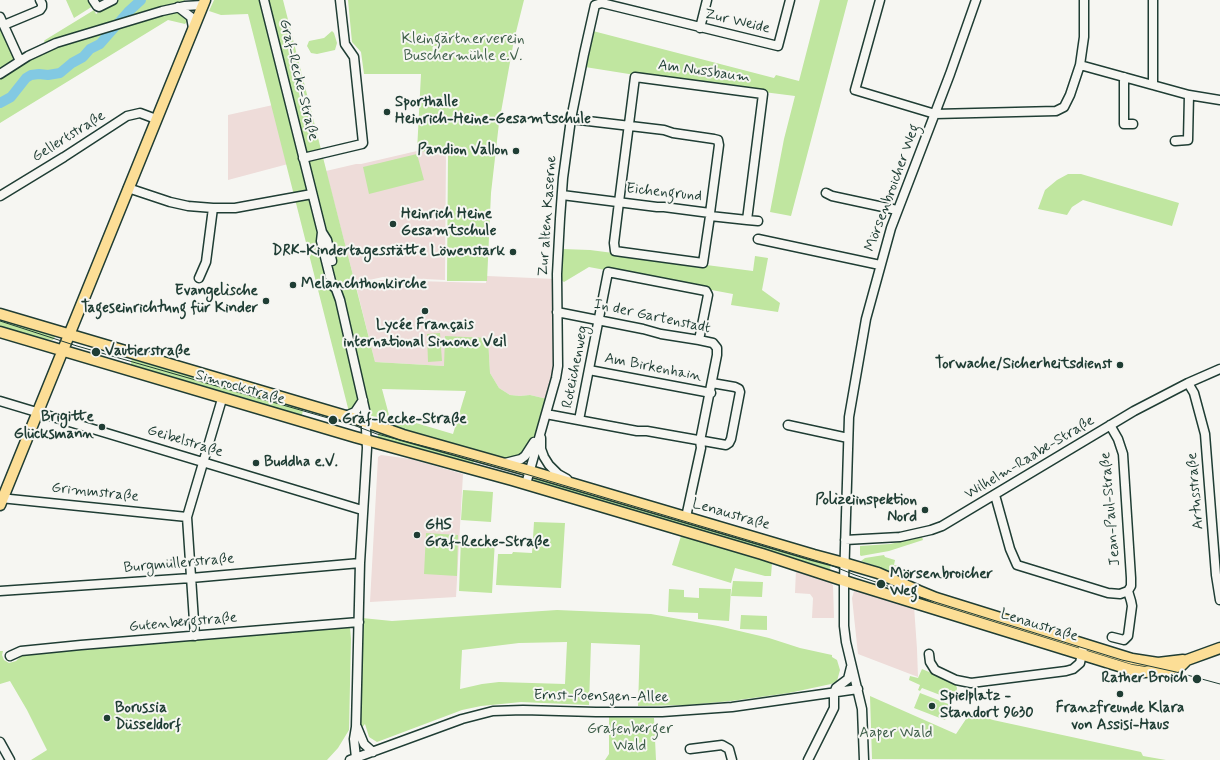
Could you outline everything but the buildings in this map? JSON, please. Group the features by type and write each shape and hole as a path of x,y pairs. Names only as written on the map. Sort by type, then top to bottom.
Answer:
{"main road":[{"path":"1,500 204,2"},
{"name":"Simrockstraße","path":"0,314 342,416 366,431 361,435 350,432 345,434 0,332"},
{"name":"Simrockstraße","path":"13,336 23,335 50,342 58,341 69,334"},
{"name":"Lenaustraße","path":"366,431 398,433 878,573 936,598 1084,644"},
{"name":"Lenaustraße","path":"366,431 526,484 762,554 1081,655"},
{"path":"1084,644 1142,661 1161,663 1180,659 1187,660"},
{"path":"1081,655 1132,670 1145,672 1171,669 1182,665 1187,660 1220,648"}],"street":[{"path":"4,25 40,10 42,7 40,0"},
{"path":"95,3 101,7 113,0"},
{"path":"178,7 188,0"},
{"name":"Graf-Recke-Straße","path":"262,0 266,9 322,232 327,240 338,284 336,289 363,400 366,431 360,563 356,727 353,759"},
{"name":"Graf-Recke-Straße","path":"303,158 363,143 354,57 345,43 340,0"},
{"path":"700,28 707,0"},
{"name":"Zur Weide","path":"597,4 602,3 778,46 790,0"},
{"path":"880,0 855,90 935,114 1056,111 1064,107 1067,103 1080,65 1084,37 1084,0"},
{"name":"Mörsenbroicher Weg","path":"864,760 862,708 848,653 844,626 844,563 849,417 866,319 880,265 897,210 935,114 976,0"},
{"path":"1152,85 1153,0"},
{"path":"0,74 35,52 56,43 178,7 204,2"},
{"name":"Zur alten Kaserne","path":"526,484 556,378 558,366 558,248 562,195 571,118 594,6 597,4"},
{"path":"178,7 191,17 193,28"},
{"path":"0,17 20,61"},
{"path":"1080,65 1189,95 1220,100"},
{"path":"1124,77 1124,124 1133,124"},
{"name":"Am Nussbaum","path":"629,126 635,78 763,94 747,220"},
{"path":"1175,141 1188,140 1189,95"},
{"name":"Gellertstraße","path":"0,196 64,158 127,116 140,113 156,119"},
{"name":"Eichengrund","path":"562,195 710,214 719,145 718,140 714,138 571,118"},
{"path":"629,126 618,202 614,243 615,250 704,263 710,214 758,221"},
{"path":"128,188 170,202 188,206 213,208 243,207 312,194"},
{"path":"826,193 832,196 897,210"},
{"path":"199,278 206,262 213,208"},
{"path":"758,239 880,265"},
{"name":"Roteichenweg","path":"579,420 608,272 704,290 708,293 699,340"},
{"name":"In der Gartenstadt","path":"557,312 661,334 713,343 717,348 712,383 700,441 701,448 686,517"},
{"name":"Wilhelm-Raabe-Straße","path":"845,540 900,537 931,530 952,521 1110,425 1188,383 1220,369"},
{"name":"Am Birkenhain","path":"589,370 710,393"},
{"path":"546,414 726,445 731,439 740,395 739,389 712,383"},
{"name":"Artusstraße","path":"1188,383 1194,393 1205,434 1216,575 1220,600"},
{"path":"195,636 187,517 222,398"},
{"path":"342,416 355,412 363,400"},
{"name":"Geibelstraße","path":"0,401 362,510"},
{"path":"788,425 848,438"},
{"name":"Jean-Paul-Straße","path":"1110,425 1118,439 1123,454 1131,578 1131,586 1128,591 1132,601 1128,636 1124,640 1112,637"},
{"name":"Zur alten Kaserne","path":"504,464 516,461 525,456 532,447 540,431"},
{"name":"Zur alten Kaserne","path":"540,431 541,449 549,465 558,474 576,485"},
{"path":"995,495 1014,562 1019,566 1108,593 1124,593 1128,591"},
{"name":"Grimmstraße","path":"1,500 187,517"},
{"name":"Burgmüllerstraße","path":"0,592 191,578 360,563"},
{"name":"Gutenbergstraße","path":"10,656 21,651 359,622"},
{"path":"929,654 930,662 935,670 965,683 1073,669 1080,663 1084,644"},
{"path":"808,760 834,708 834,693 836,688 848,679 851,666"},
{"name":"Ernst-Poensgen-Allee","path":"353,759 462,719 493,711 662,712 732,707 858,690"},
{"name":"Graf-Recke-Straße","path":"356,727 364,744 373,752"},
{"path":"0,742 10,760"},
{"path":"690,749 722,745 729,749 732,760"}],"shaded area":[{"path":"273,105 288,164 228,180 228,115"},
{"name":"Heinrich Heine Gesamtschule","path":"417,151 446,152 445,280 383,277 355,283 326,171"},
{"path":"487,276 556,279 558,357 547,399 530,395 510,395 499,388 490,373 488,338 444,366 375,362 356,286 381,280 486,283"},
{"name":"GHS Graf-Recke-Straße","path":"381,455 411,459 463,474 456,597 370,602 378,457"},
{"path":"796,569 827,579 833,585 834,618 812,618 813,598 810,594 795,593"},
{"path":"854,591 914,606 918,677 858,654 852,598"}],"green space":[{"path":"66,0 90,0 93,6 74,18"},
{"path":"118,0 185,0 179,12 189,19 185,24 168,20 0,123 0,78 48,49 44,41 45,40 94,10 96,14"},
{"path":"214,0 283,0 375,362 444,366 445,336 488,338 490,373 499,388 510,395 530,395 547,399 533,440 525,454 508,461 395,428 387,421 357,411 349,412 248,14 221,15 209,11","holes":["382,389 466,391 453,434 389,415"]},
{"name":"Kleingärtnerverein Buschermühle e.V.","path":"348,0 524,0 514,40 499,123 491,193 487,281 447,281 448,153 417,151 421,74 364,74 361,52 352,42"},
{"path":"820,0 848,0 791,216 770,212 784,139 795,96 654,78 585,67 593,31 774,78 776,75 799,81"},
{"path":"0,27 15,61 0,68"},
{"path":"332,31 337,43 335,50 317,54 311,53 307,46 309,41 324,38"},
{"path":"417,154 424,180 369,194 363,167"},
{"path":"1068,174 1081,174 1179,203 1172,226 1083,200 1072,207 1067,215 1038,209 1045,190 1057,180"},
{"path":"562,249 590,250 753,271 755,256 768,258 762,290 780,303 778,312 731,305 733,294 589,267 564,282 561,280"},
{"path":"0,317 57,334 53,340 0,329"},
{"path":"440,333 442,361 428,362 427,334"},
{"path":"111,352 304,407 301,418 130,368 132,358"},
{"path":"379,431 475,457 473,464 377,440"},
{"path":"535,475 831,562 830,571 533,482"},
{"path":"463,490 493,492 491,522 461,520"},
{"path":"534,522 565,523 561,588 496,585 498,554 512,554 513,552 532,553"},
{"path":"426,533 458,535 457,576 424,574"},
{"path":"681,536 772,563 771,576 765,576 735,568 731,583 672,565"},
{"path":"922,537 923,540 889,551 860,555 860,546 890,544"},
{"path":"461,538 495,540 492,593 459,591"},
{"path":"884,555 885,557 895,560 894,565 899,566 896,575 861,561 865,558"},
{"path":"733,581 763,582 762,597 731,596"},
{"path":"699,588 731,589 729,621 698,619 698,613 668,612 669,589 684,590 684,597 699,598"},
{"path":"557,610 651,614 718,626 832,655 832,657 837,660 840,670 837,681 831,684 789,693 688,705 638,706 640,645 591,643 589,705 521,702 481,706 462,710 377,742 369,737 365,724 359,731 362,618 392,621","holes":["567,642 565,684 499,682 460,689 462,650 519,643"]},
{"path":"741,615 767,616 767,630 740,629"},
{"path":"350,627 349,730 338,748 327,760 31,760 47,750 27,710 10,681 0,684 0,651 3,651 2,655 4,660 9,663 16,661 23,654 28,652"},
{"path":"922,669 955,683 957,688 956,694 952,698 948,698 922,688 920,691 918,690 920,685 909,680 910,676 918,678"},
{"name":"Spielplatz - Standort 9630","path":"920,693 951,705 945,720 914,708"},
{"name":"Aaper Wald","path":"870,696 956,734 968,716 972,716 973,713 993,720 1141,752 1143,756 1166,760 872,759"},
{"name":"Grafenberger Wald","path":"609,717 654,718 656,760 605,760 609,754"}],"waterway":[{"path":"0,103 11,97 26,78 31,75 60,73 72,63 83,57 90,49 100,44 128,12 141,0"}],"tram line":[{"path":"0,321 77,346 356,426 377,434 529,475 828,564 855,575 935,602 1122,660 1220,684"}],"place":[{"name":"Sporthalle Heinrich-Heine-Gesamtschule","path":"387,112"},
{"name":"Pandion Vallon","path":"516,151"},
{"name":"Heinrich Heine Gesamtschule","path":"393,224"},
{"name":"DRK-Kindertagesstätte Löwenstark","path":"513,252"},
{"name":"Melanchthonkirche","path":"293,285"},
{"name":"Evangelische Tageseinrichtung für Kinder","path":"266,301"},
{"name":"Lycée Français international Simone Veil","path":"425,311"},
{"name":"Vautierstraße","path":"96,352"},
{"name":"Torwache/Sicherheitsdienst","path":"1120,365"},
{"name":"Graf-Recke-Straße","path":"333,420"},
{"name":"Brigitte Glücksmann","path":"102,427"},
{"name":"Buddha e.V.","path":"256,463"},
{"name":"Polizeiinspektion Nord","path":"925,510"},
{"name":"GHS Graf-Recke-Straße","path":"417,535"},
{"name":"Mörsenbroicher Weg","path":"881,584"},
{"name":"Rather Broich","path":"1197,679"},
{"name":"Franzfreunde Klara von Assisi-Haus","path":"1120,694"},
{"name":"Spielplatz - Standort 9630","path":"932,706"},
{"name":"Borussia Düsseldorf","path":"107,718"}]}
